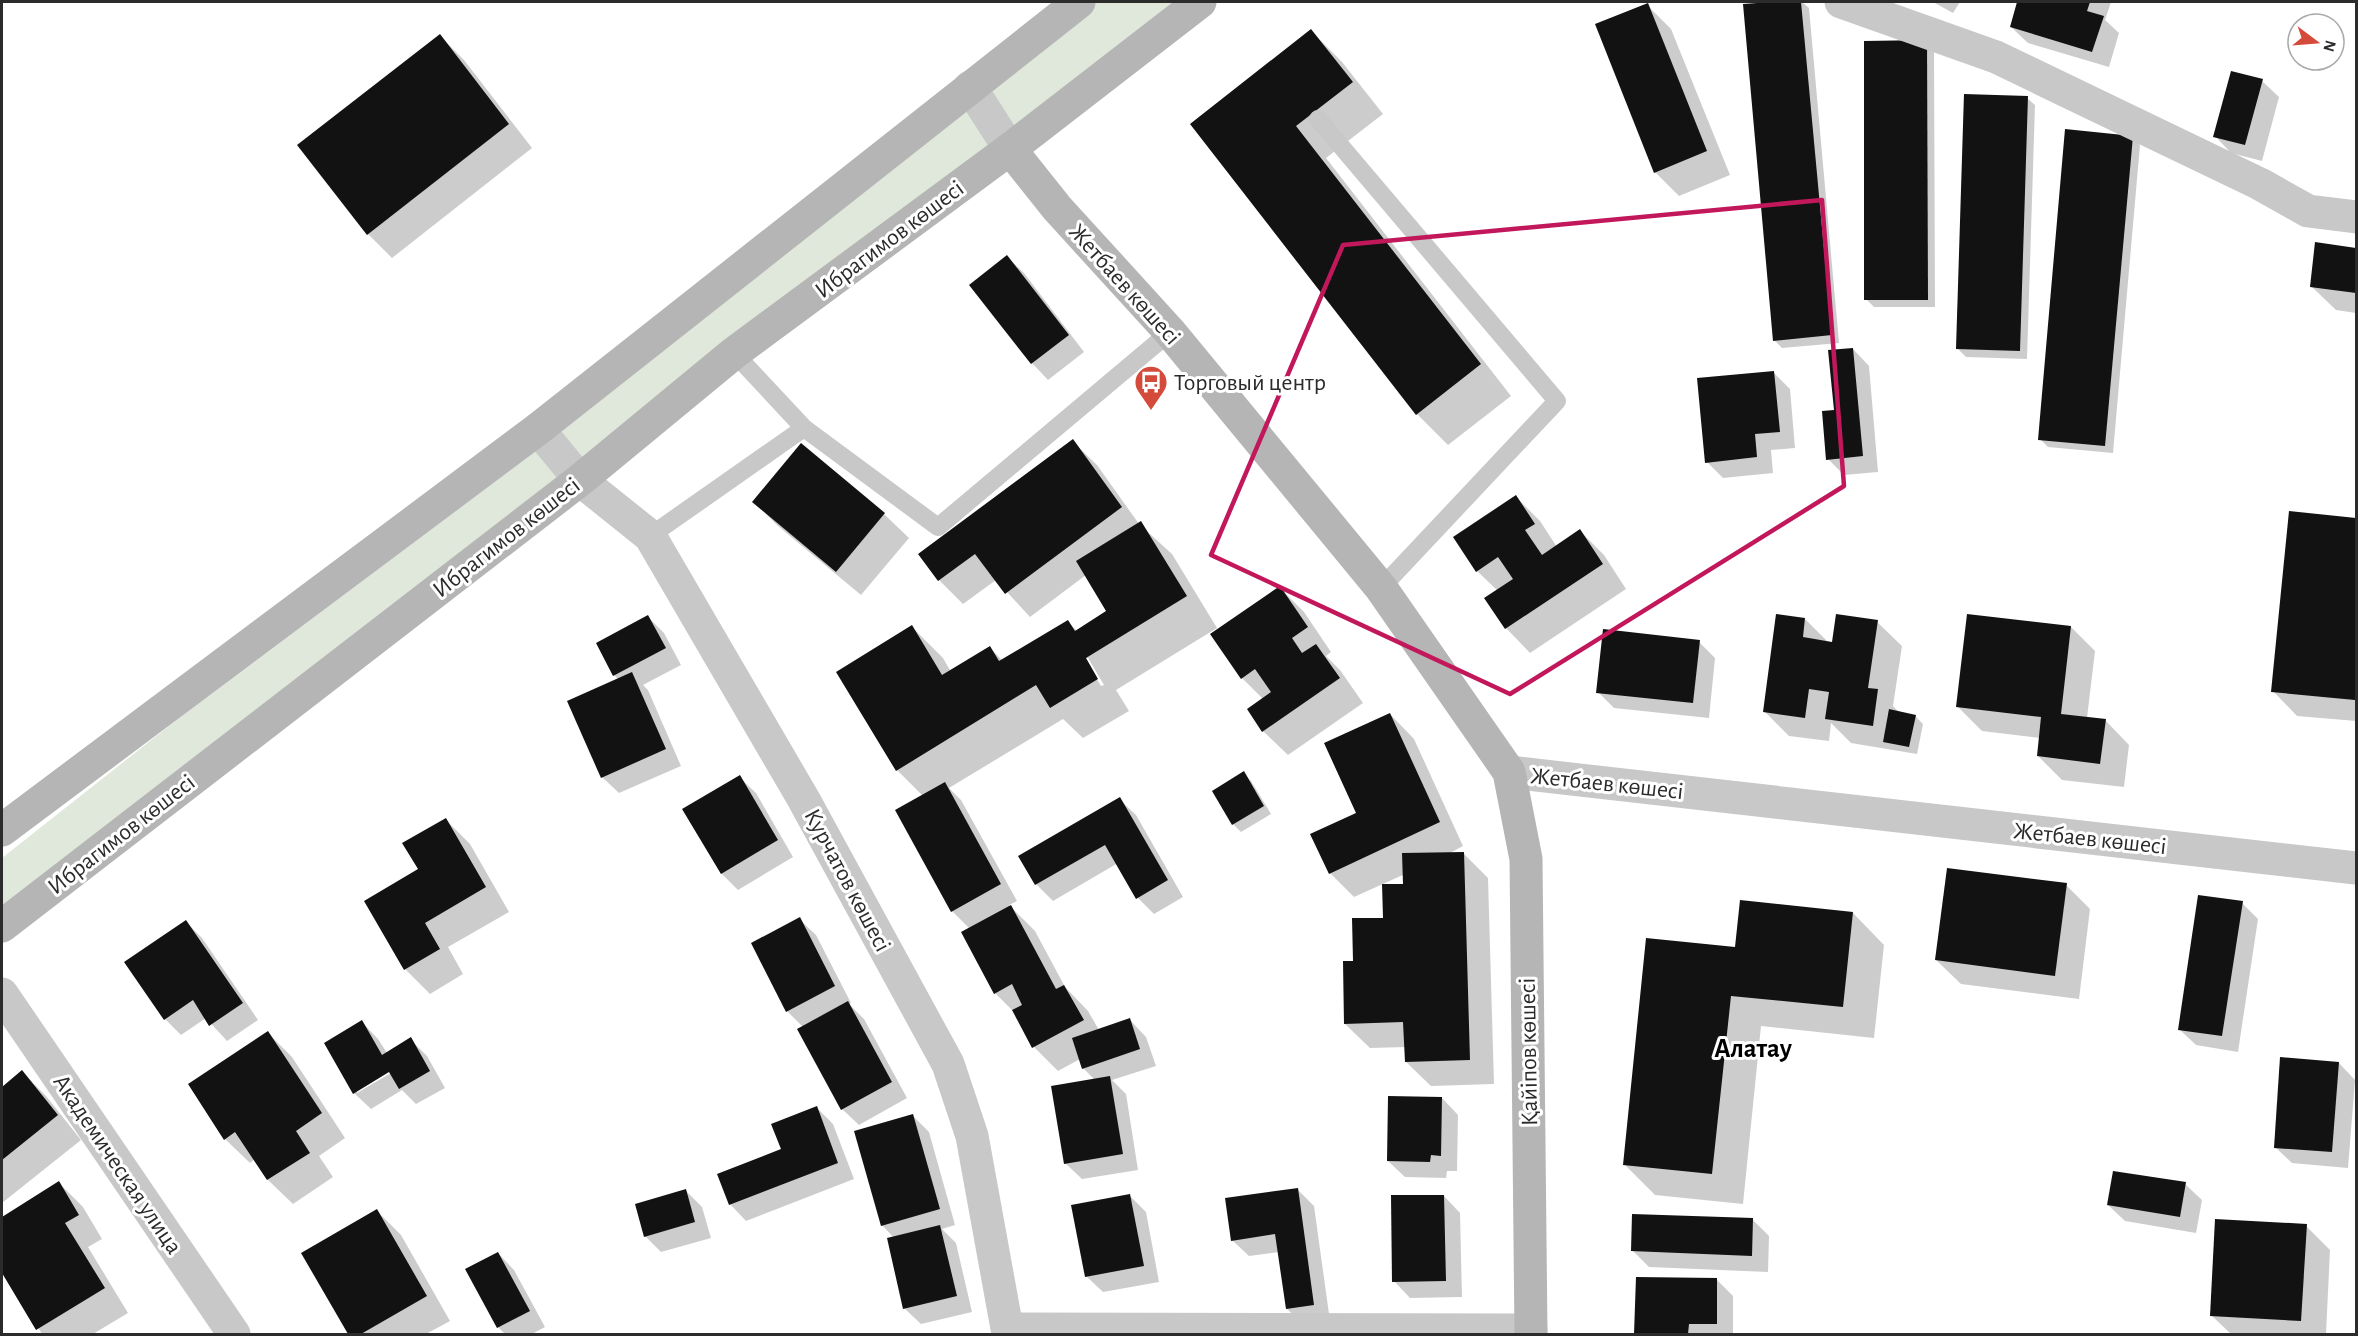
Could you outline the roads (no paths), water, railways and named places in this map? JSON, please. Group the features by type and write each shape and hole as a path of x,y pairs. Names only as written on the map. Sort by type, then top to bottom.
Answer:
{"street":[{"path":"2,830 538,429 1079,2"},
{"name":"Ибрагимов көшесі","path":"2,926 580,480 734,353 1010,149 1200,2"},
{"path":"1841,2 1996,57 2260,184 2308,211 2356,217"},
{"path":"970,87 1010,149"},
{"name":"Жетбаев көшесі","path":"1010,149 1057,207 1170,332 1381,588 1509,772 2356,868"},
{"name":"Курчатов көшесі","path":"538,429 580,480 650,536 804,800 948,1064 972,1136 1008,1332"},
{"name":"Қайіпов көшесі","path":"1509,772 1526,859 1531,1332"},
{"name":"Академическая улица","path":"2,994 234,1335"},
{"path":"1008,1332 1531,1332"}],"lane":[{"path":"1318,119 1557,400 1381,588"},
{"path":"734,353 804,428 938,527 1170,332"},
{"path":"650,536 804,428"}],"place":[{"name":"Торговый центр","path":"1151,411"}],"district":[{"name":"Алатау","path":"1753,1048"}]}
